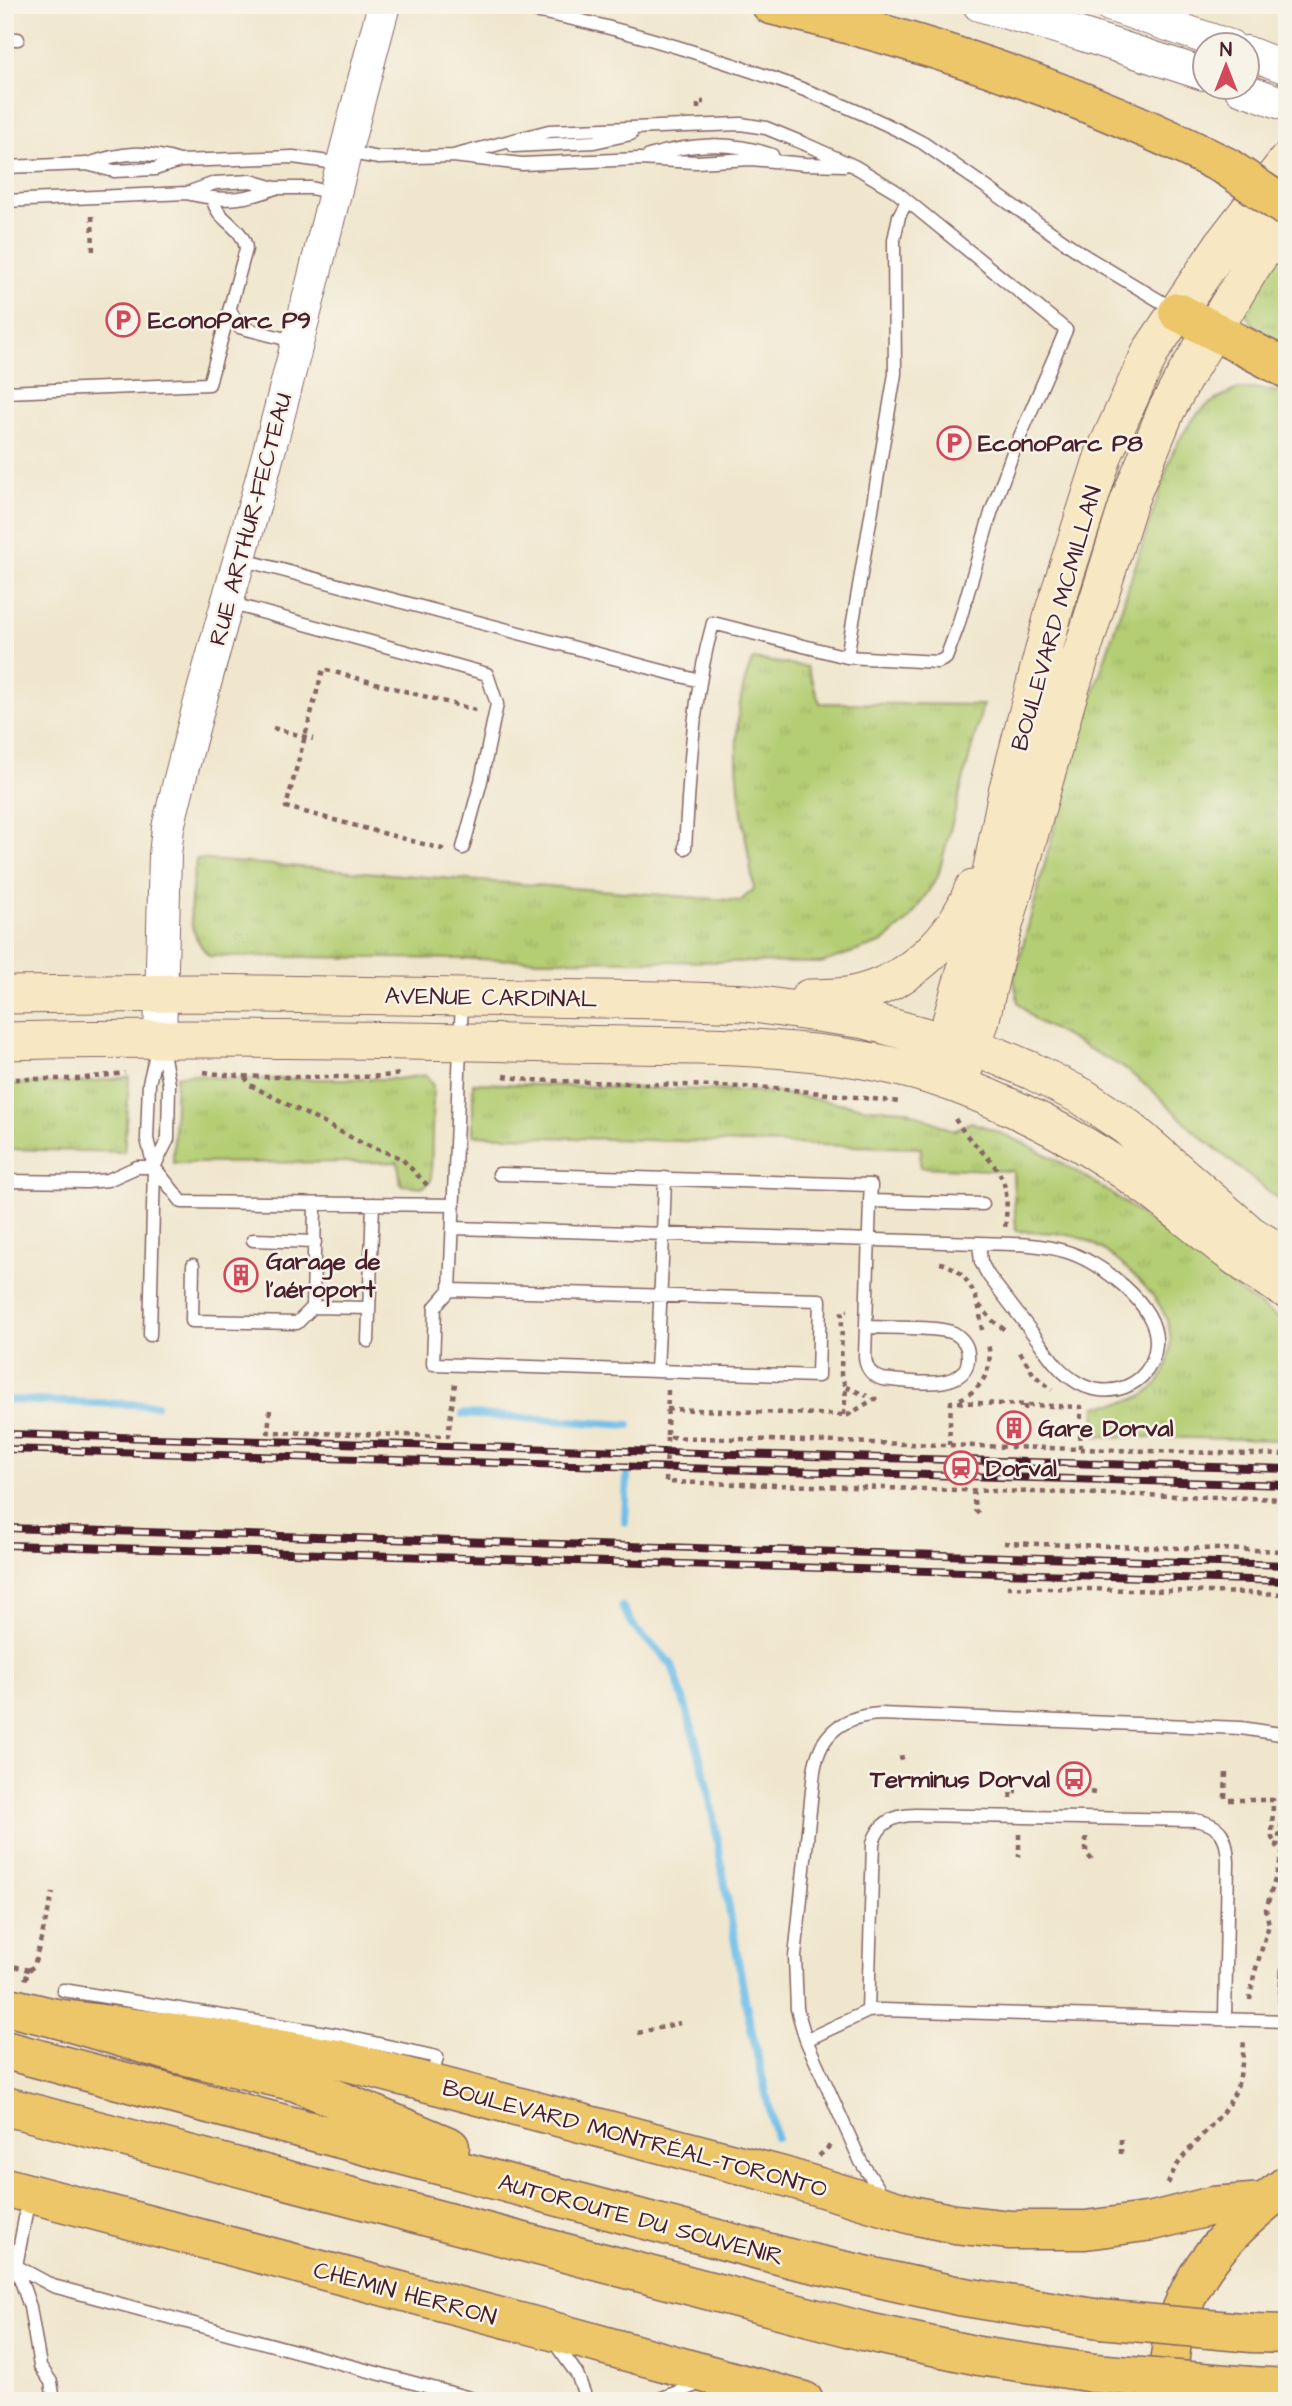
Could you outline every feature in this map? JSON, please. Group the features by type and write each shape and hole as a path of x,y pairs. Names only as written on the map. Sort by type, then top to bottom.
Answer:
{"main road":[{"path":"771,5 920,44 1024,78 1114,113 1227,167 1287,208"},
{"name":"BOULEVARD MCMILLAN","path":"946,1081 958,1045 1007,792 1055,607 1087,500 1104,454 1138,376 1223,244 1287,161"},
{"name":"BOULEVARD MCMILLAN","path":"958,1045 980,1023 1002,932 1067,700 1129,501 1166,411 1254,263 1287,217"},
{"path":"1178,312 1287,369"},
{"path":"747,1003 853,995 883,984 921,961 937,948 963,912 1007,792"},
{"name":"AVENUE CARDINAL","path":"5,995 462,995 747,1003 865,1020 958,1045 1032,1071 1083,1097 1108,1113 1250,1234 1287,1257"},
{"name":"AVENUE CARDINAL","path":"5,1041 160,1039 715,1047 790,1051 875,1064 946,1081 1021,1112 1100,1155 1150,1190 1228,1252 1287,1290"},
{"name":"BOULEVARD MONTRÉAL-TORONTO","path":"13,1998 59,2004 183,2033 293,2050 431,2083 955,2224 1010,2230 1095,2229 1153,2221 1275,2193"},
{"path":"59,2004 178,2054 296,2082 583,2205"},
{"name":"AUTOROUTE DU SOUVENIR","path":"5,2050 583,2205 887,2281 1004,2305 1100,2319 1270,2334"},
{"path":"5,2106 863,2331 979,2356 1094,2373 1287,2388"},
{"name":"CHEMIN HERRON","path":"18,2190 804,2401"},
{"path":"1169,2401 1168,2365 1172,2343 1190,2289 1215,2250 1234,2228 1275,2193"}],"street":[{"name":"RUE ARTHUR-FECTEAU","path":"160,1039 164,855 168,828 298,342 384,5"},
{"path":"979,5 1106,41 1190,69"},
{"path":"1109,5 1190,32"},
{"path":"1260,57 1287,68"},
{"path":"1260,95 1283,104"}],"lane":[{"path":"501,5 585,21 671,45 751,70 896,128 923,143 1085,256 1178,312"},
{"path":"453,156 488,147 594,142 659,127 753,125 855,166 907,201 1066,330 1012,455 946,658 938,662 846,657 713,623 699,681 692,732 685,848"},
{"path":"811,164 816,149"},
{"path":"5,167 87,164 113,155 156,153 180,161 293,158 342,170"},
{"path":"186,194 215,183 251,181 275,188 311,188 342,170 379,158 453,156 522,163 759,159 855,166"},
{"path":"5,201 186,194 212,199 252,198 275,188"},
{"path":"5,392 209,384 246,249 245,241 231,224 217,213 212,199"},
{"path":"846,657 895,374 894,240 899,216 907,201"},
{"path":"230,310 239,327 298,342"},
{"path":"240,559 699,681"},
{"path":"228,603 487,674 497,704 481,781 463,848"},
{"path":"450,1290 820,1300 818,1376 432,1364 435,1307 450,1290 462,995"},
{"path":"153,1167 168,1139 169,1084 160,1039"},
{"path":"150,1335 153,1167 147,1139 149,1083 160,1039"},
{"path":"5,1181 87,1182 108,1180 137,1167 153,1167"},
{"path":"153,1167 182,1202 454,1205"},
{"path":"499,1174 871,1185 866,1327 866,1365 874,1376 892,1380 950,1382 963,1374 967,1367 968,1349 964,1342 951,1332 866,1327"},
{"path":"657,1371 665,1178"},
{"path":"870,1200 983,1205"},
{"path":"193,1265 192,1321 297,1323 313,1307 316,1204"},
{"path":"368,1341 373,1205"},
{"path":"453,1228 979,1243 1064,1251 1091,1262 1120,1282 1143,1308 1155,1332 1157,1343 1155,1353 1144,1372 1128,1387 1108,1392 1088,1388 1073,1380 1052,1358 988,1275 981,1262 979,1243"},
{"path":"253,1240 315,1242"},
{"path":"313,1307 369,1308"},
{"path":"892,2208 861,2162 807,2040 797,2009 795,1957 814,1770 816,1758 832,1731 845,1721 862,1715 880,1714 1241,1728 1287,1735"},
{"path":"868,2011 873,1843 879,1830 890,1820 898,1816 916,1815 1195,1821 1218,1829 1226,1840 1228,1862 1225,2018"},
{"path":"807,2040 868,2011 925,2010 1225,2018 1286,2023 1287,1971"},
{"path":"18,2190 16,2266 30,2307 40,2366 51,2382 54,2401"},
{"path":"16,2266 53,2286 481,2401"},
{"path":"538,2328 567,2358 584,2387 587,2401"},
{"path":"654,2401 684,2388 723,2379"}],"path":[{"path":"92,214 93,254"},
{"path":"446,836 442,849 286,807 323,669 480,711 476,723"},
{"path":"273,728 313,739"},
{"path":"195,1071 244,1076 370,1077 411,1073"},
{"path":"5,1079 77,1079 128,1073"},
{"path":"494,1074 528,1080 775,1088 905,1102"},
{"path":"244,1076 250,1085 328,1126 401,1158 432,1191 439,1205"},
{"path":"938,1263 958,1270 966,1280 978,1305 982,1330"},
{"path":"978,1305 993,1321"},
{"path":"846,1387 874,1399 887,1399"},
{"path":"668,1389 666,1482 1287,1500"},
{"path":"270,1410 268,1432 448,1436 455,1392"},
{"path":"667,1409 848,1415 874,1399"},
{"path":"939,1401 1081,1407 1080,1448"},
{"path":"950,1445 951,1402"},
{"path":"1025,1405 1025,1415"},
{"path":"667,1437 1024,1445 1287,1455"},
{"path":"973,1490 975,1510 982,1517"},
{"path":"1004,1543 1287,1551"},
{"path":"1007,1587 1287,1594"},
{"path":"1226,1772 1227,1799 1273,1801 1272,1838 1283,1853 1266,1909 1269,1925 1254,1975 1250,2000"},
{"path":"1011,1799 1011,1791 1017,1791"},
{"path":"1277,1846 1287,1799"},
{"path":"1019,1833 1019,1857"},
{"path":"1086,1836 1086,1853 1092,1860"},
{"path":"13,1998 34,1966 53,1893"},
{"path":"5,1964 29,1970"},
{"path":"638,2033 680,2023"},
{"path":"1167,2187 1180,2162 1225,2108 1235,2091 1245,2033"},
{"path":"1121,2139 1121,2154"}],"green space":[{"path":"1287,235 1287,349 1266,335 1248,318 1241,303"},
{"path":"1238,389 1287,393 1287,1207 1194,1131 1152,1090 1121,1066 1035,1020 1018,1002 1014,979 1076,747 1172,454 1191,422 1205,407"},
{"path":"753,659 807,667 820,703 983,705 938,876 910,919 883,942 821,963 209,956 200,945 190,911 196,859 740,901 754,889 741,803 737,743 744,686"},
{"path":"193,1074 224,1079 397,1079 426,1075 433,1086 431,1181 424,1187 401,1185 398,1162 173,1163 176,1076"},
{"path":"129,1077 124,1152 5,1149 5,1084 77,1083"},
{"path":"473,1083 774,1092 869,1108 906,1110 954,1131 971,1122 1018,1141 1064,1164 1107,1191 1233,1287 1287,1323 1287,1440 1095,1436 1096,1406 1138,1398 1161,1378 1170,1350 1168,1323 1156,1299 1107,1252 1086,1240 1069,1235 1016,1231 1013,1171 920,1167 921,1148 473,1135"}],"waterway":[{"path":"5,1400 156,1405"},
{"path":"463,1414 629,1425"},
{"path":"625,1522 627,1475"},
{"path":"622,1607 637,1631 672,1665 689,1718 707,1782 746,2005 776,2137"}],"railway":[{"path":"5,1434 1287,1469"},
{"path":"5,1449 1287,1485"},
{"path":"5,1528 1287,1565"},
{"path":"5,1545 1287,1581"}],"place":[{"name":"EconoParc P9","path":"123,320"},
{"name":"EconoParc P8","path":"954,443"},
{"name":"Garage de l'aéroport","path":"241,1275"},
{"name":"Gare Dorval","path":"1014,1428"},
{"name":"Dorval","path":"961,1468"},
{"name":"Terminus Dorval","path":"1074,1779"}]}
